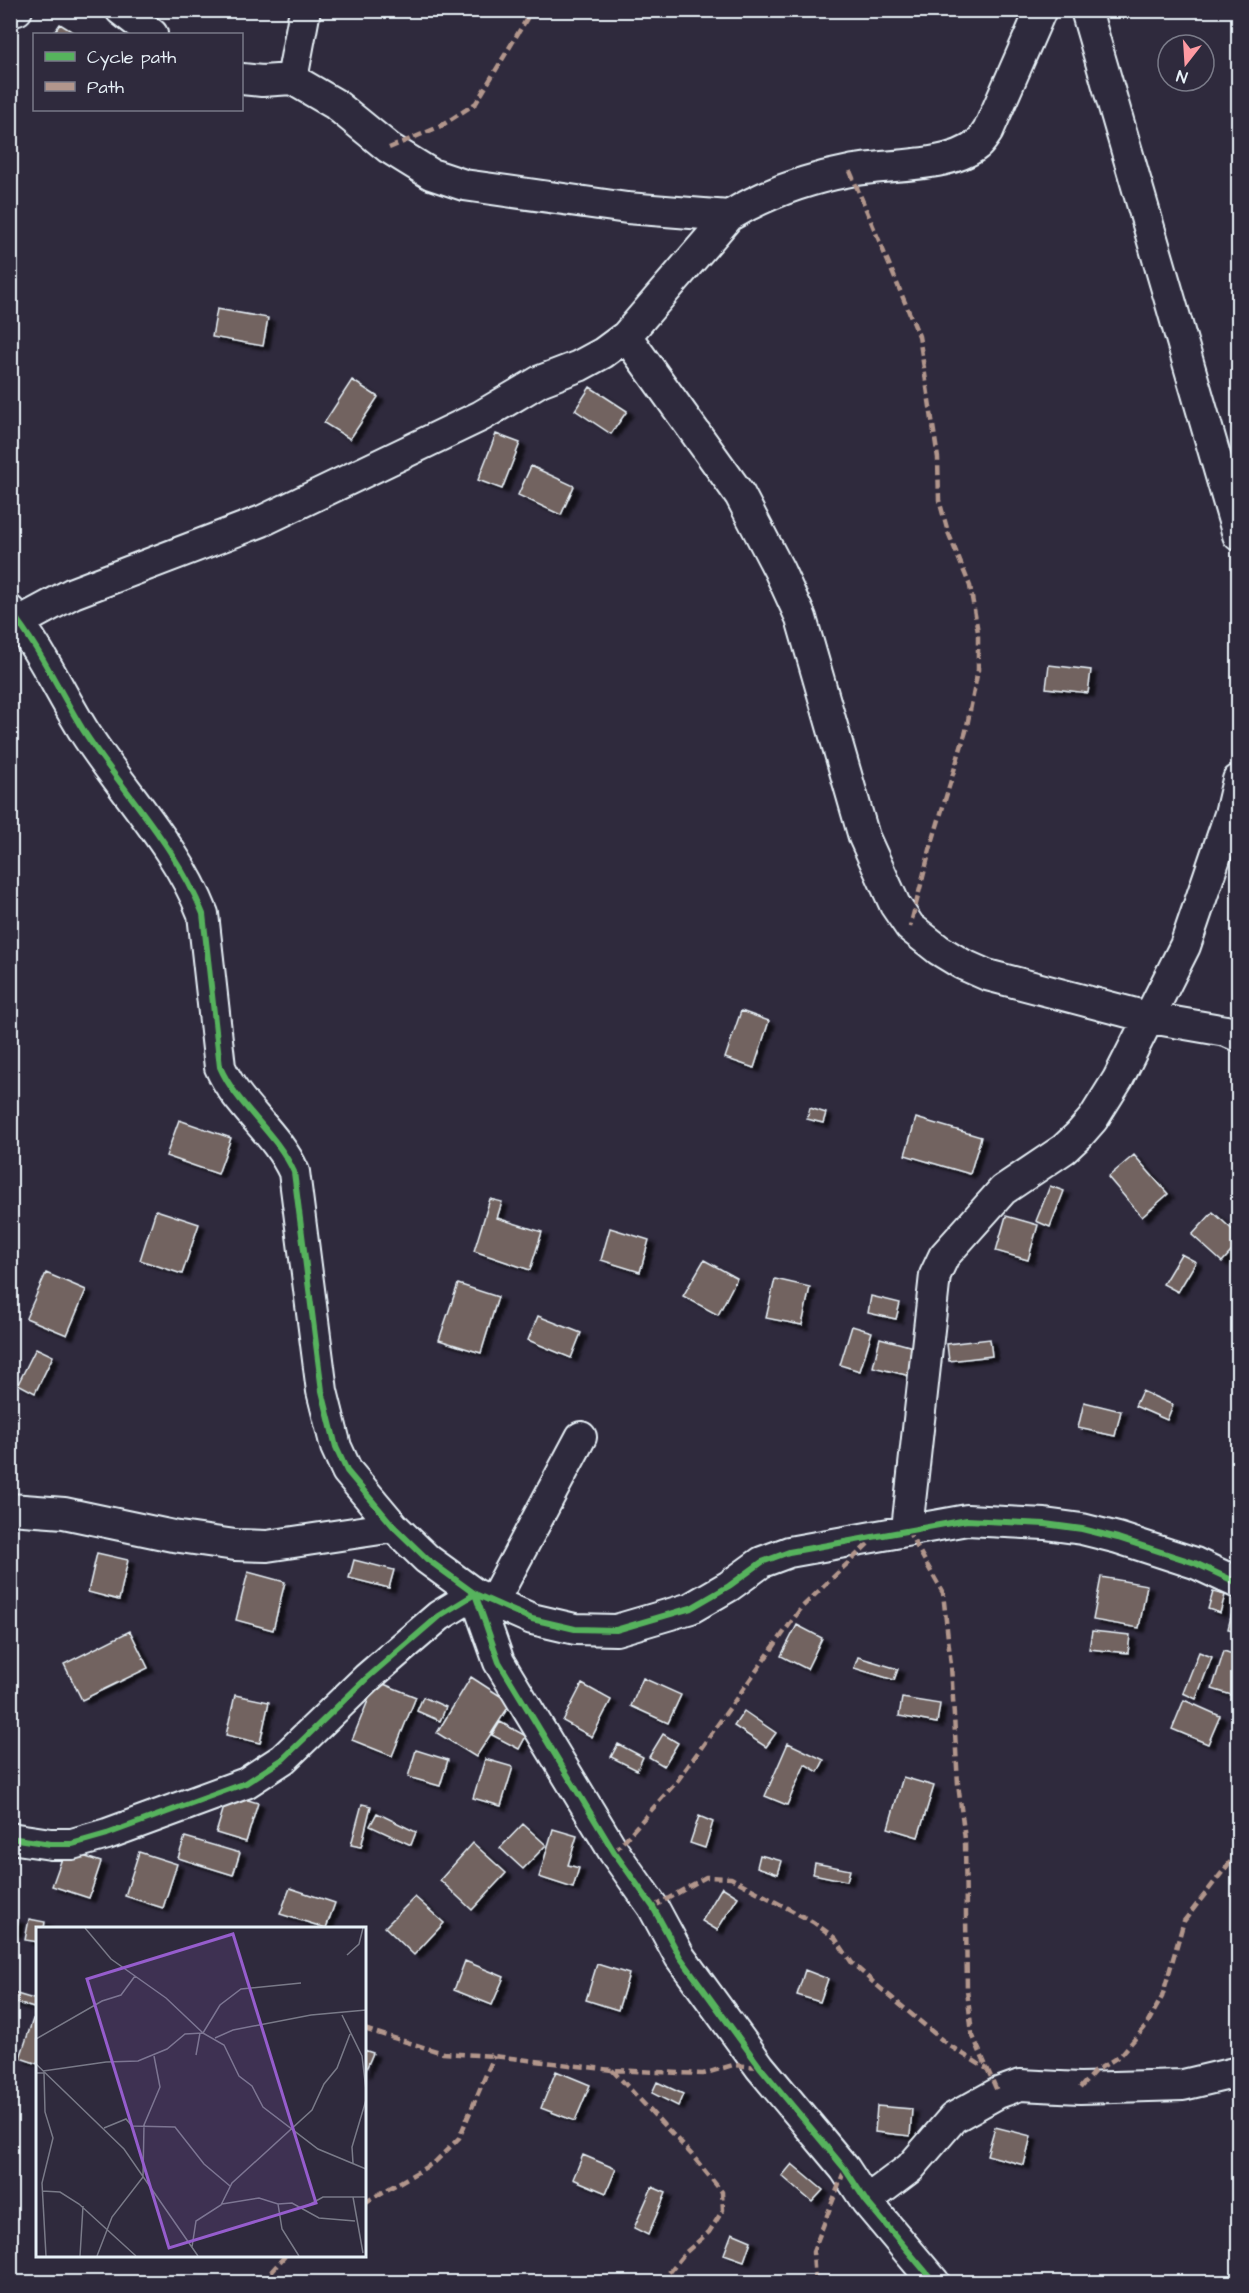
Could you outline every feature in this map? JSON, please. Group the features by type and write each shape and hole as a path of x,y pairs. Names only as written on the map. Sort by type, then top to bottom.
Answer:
{"street":[{"path":"10,12 16,10"},
{"path":"121,10 151,33"},
{"path":"292,79 305,10"},
{"path":"1041,10 988,131 977,145 938,160 850,171 789,188 729,216 626,336 579,366 540,381 481,416 262,521 73,593 14,620 86,733 182,870 197,898 203,914 219,1066 227,1084 285,1151 294,1172 322,1391 336,1447 347,1471 394,1527 427,1559 484,1598 532,1619 575,1629 616,1630 691,1608 729,1586 762,1562 789,1552 967,1520 1082,1529 1195,1563 1239,1583"},
{"path":"1086,10 1239,535"},
{"path":"243,79 262,81 292,79 335,104 389,148 431,174 464,185 616,206 729,216"},
{"path":"626,336 740,495 779,570 801,618 864,837 895,905 910,927 962,964 987,975 1151,1018 1226,1031 1239,1036"},
{"path":"907,1529 930,1299 935,1275 944,1256 1003,1190 1064,1149 1079,1135 1118,1079 1151,1018 1185,946 1230,814 1239,780"},
{"path":"10,1838 51,1844 72,1844 107,1834 246,1783 283,1759 367,1678 439,1616 484,1598 581,1437"},
{"path":"10,1509 64,1513 173,1536 235,1545 267,1546 394,1527"},
{"path":"484,1598 500,1662 614,1852 653,1907 680,1957 760,2067 845,2169 866,2201 934,2283"},
{"path":"866,2201 910,2168 953,2118 998,2093 1020,2085 1080,2088 1183,2085 1239,2072"}],"building":[{"path":"60,24 74,33 54,33"},
{"path":"217,309 268,318 263,346 212,337"},
{"path":"352,380 378,397 350,439 324,423"},
{"path":"590,387 627,411 611,434 575,410"},
{"path":"496,434 520,443 502,489 478,480"},
{"path":"531,466 574,486 561,515 518,495"},
{"path":"1049,665 1091,670 1088,693 1046,688"},
{"path":"741,1011 769,1021 754,1068 725,1058"},
{"path":"810,1108 826,1113 823,1123 807,1119"},
{"path":"916,1118 981,1137 970,1174 905,1155"},
{"path":"179,1120 231,1138 218,1174 166,1156"},
{"path":"1134,1155 1168,1194 1142,1217 1108,1177"},
{"path":"1050,1186 1064,1191 1050,1227 1036,1221"},
{"path":"490,1199 502,1202 497,1218 542,1232 530,1270 474,1251"},
{"path":"156,1210 199,1224 182,1274 140,1260"},
{"path":"1213,1212 1238,1235 1238,1244 1222,1262 1192,1235"},
{"path":"1006,1216 1038,1225 1028,1260 996,1251"},
{"path":"610,1228 649,1240 640,1272 601,1260"},
{"path":"1181,1254 1196,1262 1178,1292 1163,1284"},
{"path":"704,1260 737,1278 718,1315 683,1296"},
{"path":"46,1273 86,1290 67,1335 26,1318"},
{"path":"775,1279 810,1287 802,1325 766,1318"},
{"path":"458,1284 498,1297 481,1353 439,1340"},
{"path":"871,1296 900,1303 896,1319 868,1313"},
{"path":"538,1316 581,1333 571,1358 528,1340"},
{"path":"852,1326 872,1332 860,1371 840,1365"},
{"path":"880,1338 917,1348 910,1376 873,1367"},
{"path":"990,1339 992,1356 949,1361 947,1344"},
{"path":"36,1348 53,1356 35,1393 18,1384"},
{"path":"1142,1391 1173,1405 1167,1420 1135,1406"},
{"path":"1084,1402 1121,1411 1115,1436 1078,1428"},
{"path":"97,1553 128,1560 119,1600 88,1592"},
{"path":"354,1560 394,1570 389,1588 349,1578"},
{"path":"248,1572 285,1582 273,1630 236,1620"},
{"path":"1101,1577 1147,1585 1139,1628 1093,1620"},
{"path":"1213,1592 1225,1595 1220,1613 1208,1609"},
{"path":"1234,1604 1238,1606 1238,1631 1228,1629"},
{"path":"797,1625 822,1638 807,1669 781,1656"},
{"path":"130,1631 148,1668 82,1700 64,1664"},
{"path":"1092,1631 1130,1635 1128,1653 1089,1649"},
{"path":"1224,1651 1238,1656 1238,1697 1212,1689"},
{"path":"1199,1652 1212,1657 1196,1699 1183,1693"},
{"path":"858,1657 898,1669 894,1680 854,1668"},
{"path":"471,1677 511,1703 476,1757 437,1733"},
{"path":"643,1678 681,1695 668,1723 631,1706"},
{"path":"376,1681 416,1697 392,1756 352,1740"},
{"path":"582,1684 611,1700 592,1737 563,1721"},
{"path":"235,1695 269,1702 260,1743 226,1735"},
{"path":"423,1697 446,1707 440,1721 417,1711"},
{"path":"902,1698 940,1704 937,1723 899,1716"},
{"path":"1184,1700 1220,1716 1208,1744 1172,1729"},
{"path":"744,1711 776,1733 766,1747 734,1726"},
{"path":"500,1722 526,1736 519,1749 492,1735"},
{"path":"663,1734 678,1743 664,1766 649,1757"},
{"path":"788,1743 824,1760 818,1772 805,1764 787,1805 765,1796"},
{"path":"618,1744 643,1757 637,1770 611,1757"},
{"path":"416,1750 448,1760 440,1786 408,1777"},
{"path":"485,1759 513,1767 501,1806 473,1798"},
{"path":"903,1777 934,1786 918,1837 888,1828"},
{"path":"228,1794 258,1803 246,1842 216,1833"},
{"path":"362,1804 371,1806 361,1847 351,1845"},
{"path":"377,1813 416,1832 411,1845 370,1826"},
{"path":"699,1816 713,1822 705,1848 690,1843"},
{"path":"523,1824 546,1845 523,1869 500,1848"},
{"path":"553,1829 577,1836 568,1865 579,1868 573,1888 539,1877"},
{"path":"185,1837 240,1853 233,1875 178,1858"},
{"path":"473,1843 506,1873 472,1910 440,1880"},
{"path":"65,1850 101,1862 89,1898 52,1886"},
{"path":"139,1852 177,1864 163,1908 125,1896"},
{"path":"760,1855 782,1861 778,1874 757,1867"},
{"path":"815,1863 850,1870 847,1881 813,1874"},
{"path":"722,1887 738,1897 717,1930 702,1921"},
{"path":"290,1888 335,1903 326,1927 280,1914"},
{"path":"415,1897 444,1923 414,1955 385,1927"},
{"path":"10,1919 18,1920 16,1933 10,1932"},
{"path":"29,1919 45,1922 44,1927 36,1927 36,1942 25,1940"},
{"path":"465,1961 504,1977 492,2005 454,1990"},
{"path":"597,1964 629,1974 618,2010 586,2000"},
{"path":"805,1970 828,1979 820,2002 797,1995"},
{"path":"10,1992 36,2000 36,2003 34,2008 10,2001"},
{"path":"33,2019 36,2020 36,2063 20,2058"},
{"path":"366,2051 373,2053 366,2069"},
{"path":"556,2071 590,2085 575,2121 541,2108"},
{"path":"657,2082 683,2094 678,2106 652,2093"},
{"path":"877,2106 912,2109 910,2136 875,2132"},
{"path":"995,2127 1031,2136 1024,2165 987,2155"},
{"path":"583,2155 616,2169 606,2193 573,2179"},
{"path":"792,2164 823,2190 812,2202 782,2176"},
{"path":"652,2187 666,2193 648,2235 634,2228"},
{"path":"732,2233 751,2241 744,2261 724,2254"}],"marked path":[{"path":"389,148 441,126 476,103 532,10"},
{"path":"850,171 919,336 938,458 939,500 948,532 970,586 978,632 978,670 966,731 931,846 910,927"},
{"path":"907,1529 943,1593 951,1665 958,1784 965,1839 967,1990 972,2034 998,2093"},
{"path":"614,1852 678,1780 802,1607 873,1539"},
{"path":"1080,2088 1094,2072 1121,2055 1146,2026 1162,1997 1184,1921 1238,1852"},
{"path":"653,1907 706,1877 731,1878 813,1922 835,1938 852,1963 873,1982 947,2044 987,2069"},
{"path":"366,2030 443,2053 494,2056 612,2070 703,2074 733,2065 760,2067"},
{"path":"366,2202 435,2162 459,2138 494,2056"},
{"path":"612,2070 692,2155 722,2192 723,2210 709,2232 685,2253 661,2282"},
{"path":"815,2282 813,2252 845,2169"},
{"path":"262,2282 284,2257"}],"cycle path":[{"path":"10,611 40,655 85,733 165,843 192,889 203,914 220,1067 236,1094 277,1144 294,1172 322,1391 336,1447 347,1471 394,1527 427,1559 475,1594 532,1619 575,1629 616,1630 691,1608 729,1586 762,1562 789,1552 967,1520 1045,1524 1082,1529 1195,1563 1238,1583"},
{"path":"10,1838 51,1844 72,1844 107,1834 246,1783 283,1759 367,1678 439,1616 475,1594 499,1662 614,1852 653,1907 680,1957 760,2067 845,2169 866,2201 934,2282"}]}
